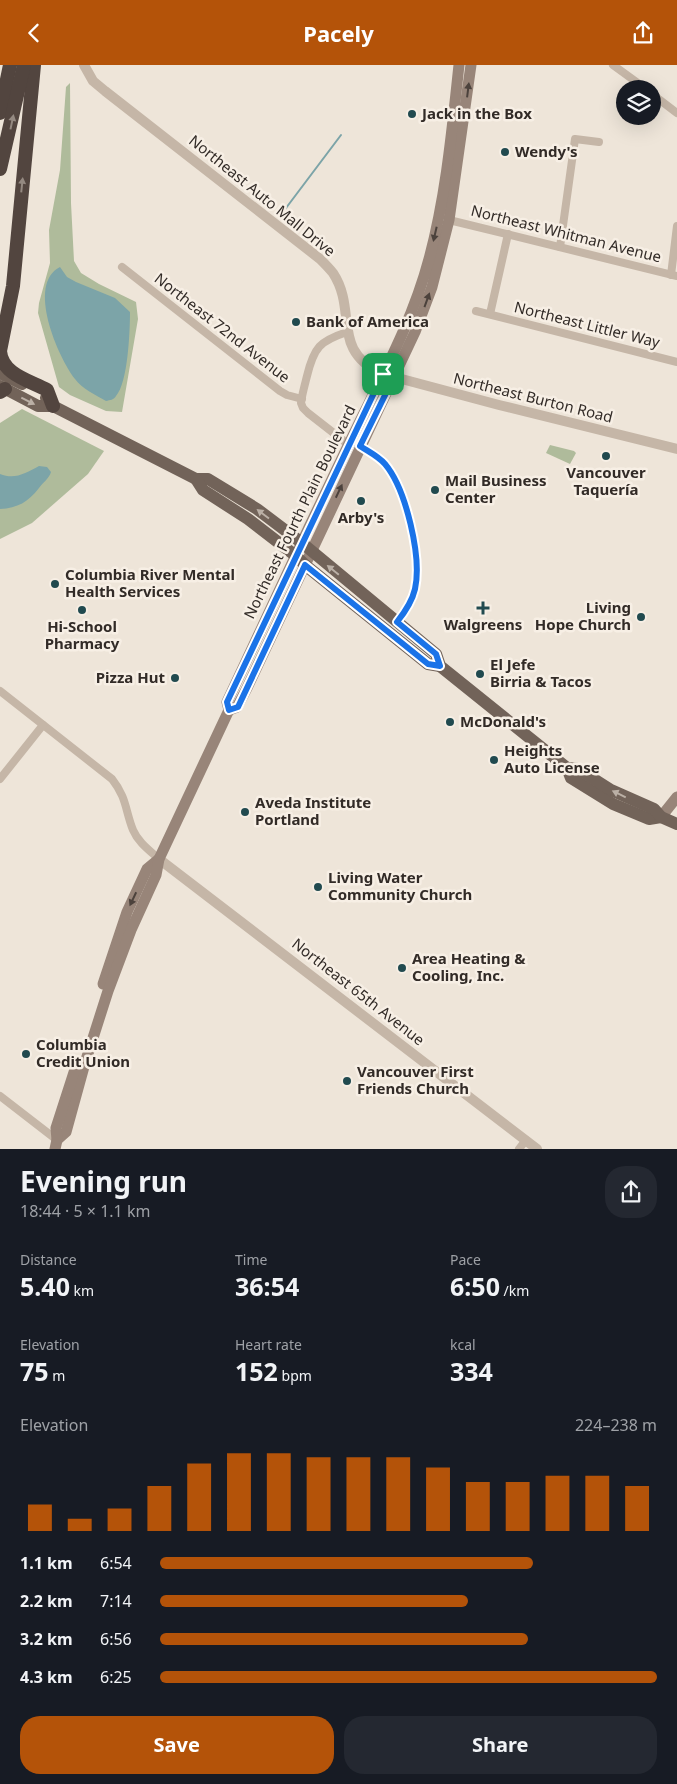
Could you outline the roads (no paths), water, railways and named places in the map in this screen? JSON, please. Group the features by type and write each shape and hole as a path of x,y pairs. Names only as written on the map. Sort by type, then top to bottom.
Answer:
{"highway":[{"path":"0,113 10,65"},
{"path":"0,169 24,65"},
{"path":"34,65 14,259 13,286 2,340 1,358 6,369 47,390 53,406"},
{"path":"0,302 5,292 14,259"}],"main road":[{"name":"Northeast Fourth Plain Boulevard","path":"306,547 360,446 388,376 429,260 439,217 459,65"},
{"name":"Northeast Fourth Plain Boulevard","path":"56,1145 66,1133 105,1000 131,930 156,875 159,859 229,710 238,707 348,445 415,332 439,265 449,220 471,65"},
{"path":"449,149 452,157 445,215 449,220"},
{"path":"0,373 43,395 53,406 196,479 208,479 257,509 397,622 438,660 567,768 571,778 608,801 649,819 661,817 677,824"},
{"path":"2,389 38,406 53,406"},
{"path":"196,479 203,490 248,519 428,664 438,660"},
{"path":"366,614 377,615 391,626 397,622"},
{"path":"661,817 677,797"}],"street":[{"name":"Northeast Auto Mall Drive","path":"84,65 93,81 320,259 333,273 340,288 350,344 358,357 372,370 388,376"},
{"path":"613,65 634,80"},
{"path":"661,100 677,113"},
{"path":"560,247 570,145 575,139 599,142"},
{"name":"Northeast Whitman Avenue","path":"449,220 674,275"},
{"path":"674,275 677,226"},
{"name":"Northeast Littler Way","path":"490,315 508,234"},
{"name":"Northeast 72nd Avenue","path":"122,267 280,391 302,399"},
{"name":"Northeast Littler Way","path":"476,311 677,362"},
{"path":"348,332 330,338 316,350 311,360 302,399 304,410 348,445"},
{"name":"Northeast Burton Road","path":"388,376 677,449"},
{"path":"360,446 380,459 390,470 412,526 416,575 415,589 410,603 397,622"},
{"path":"0,691 112,779 123,796 134,831 141,842 159,859"},
{"path":"0,779 43,725"},
{"name":"Northeast 65th Avenue","path":"159,859 537,1149"},
{"path":"0,1097 56,1145"},
{"path":"519,1149 526,1140"}],"water":[{"path":"60,267 67,277 115,298 130,312 126,369 120,389 112,400 106,401 78,383 68,369 54,338 45,304 46,289 50,276"},
{"path":"39,466 47,467 51,472 35,493 27,501 17,506 0,509 0,474 16,476"}],"waterway":[{"path":"283,212 341,135"}],"place":[{"name":"Jack in the Box","path":"412,114"},
{"name":"Wendy's","path":"505,152"},
{"name":"Bank of America","path":"296,322"},
{"name":"Vancouver Taquería","path":"606,456"},
{"name":"Mail Business Center","path":"435,490"},
{"name":"Arby's","path":"361,501"},
{"name":"Columbia River Mental Health Services","path":"55,584"},
{"name":"Walgreens","path":"483,608"},
{"name":"Hi-School Pharmacy","path":"82,610"},
{"name":"Living Hope Church","path":"641,617"},
{"name":"El Jefe Birria & Tacos","path":"480,674"},
{"name":"Pizza Hut","path":"175,678"},
{"name":"McDonald's","path":"450,722"},
{"name":"Heights Auto License","path":"494,760"},
{"name":"Aveda Institute Portland","path":"245,812"},
{"name":"Living Water Community Church","path":"318,887"},
{"name":"Area Heating & Cooling, Inc.","path":"402,968"},
{"name":"Columbia Credit Union","path":"26,1054"},
{"name":"Vancouver First Friends Church","path":"347,1081"}]}
